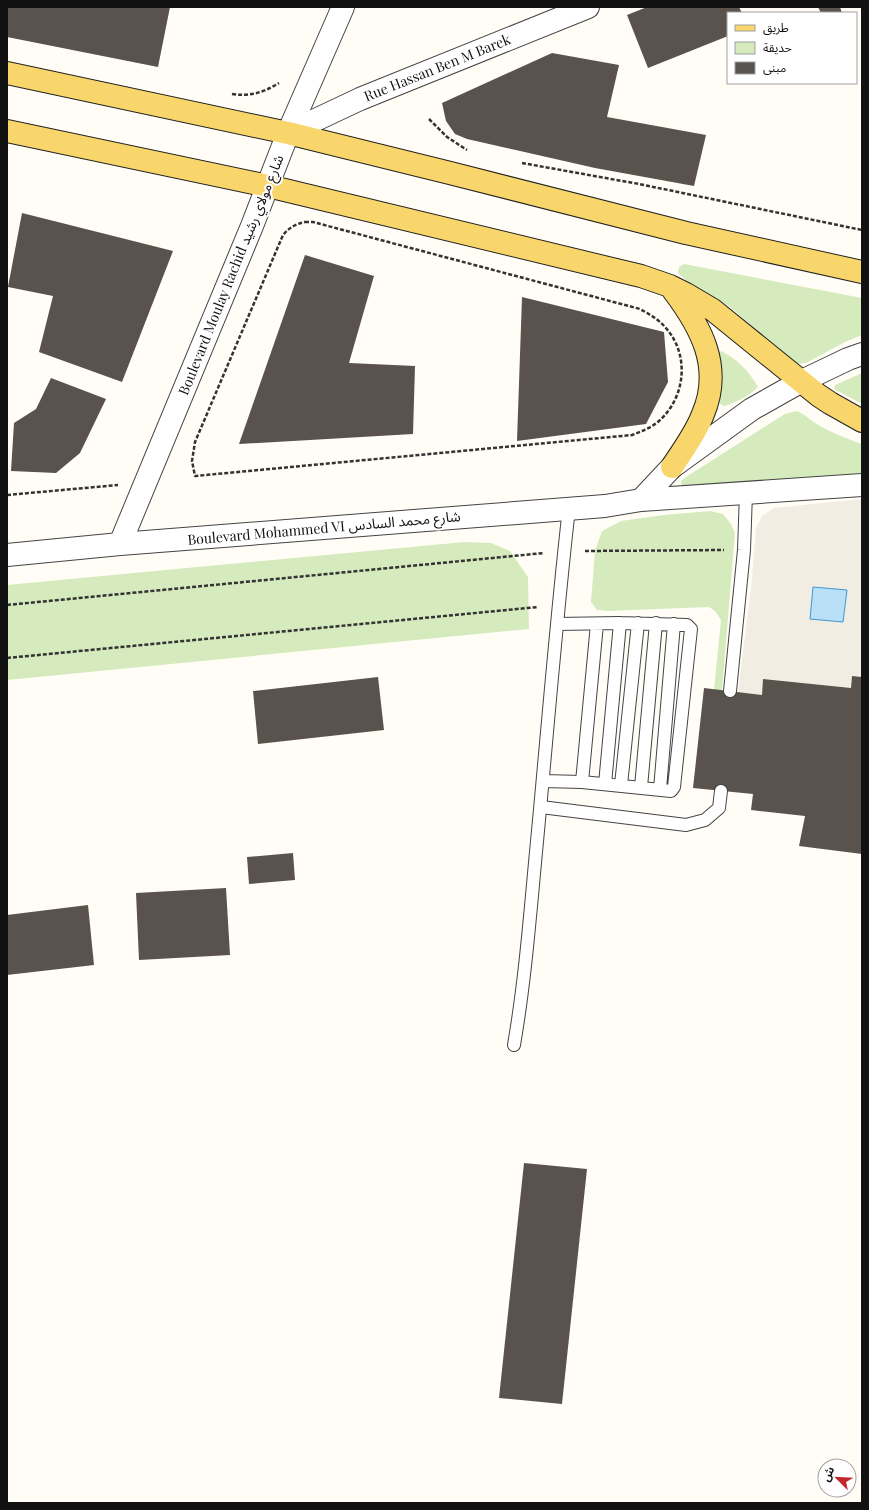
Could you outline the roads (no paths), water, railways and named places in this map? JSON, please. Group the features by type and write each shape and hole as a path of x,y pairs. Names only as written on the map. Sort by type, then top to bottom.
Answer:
{"main road":[{"path":"7,73 288,133 450,172 686,234 862,272"},
{"path":"7,131 268,186 633,274 670,286 713,310 800,382 830,403 862,420"},
{"path":"670,286 687,309 701,332 709,361 711,375 711,387 703,415 672,467"}],"street":[{"name":"Boulevard Moulay Rachid شارع مولاي رشيد","path":"120,544 268,186 288,133 343,7"},
{"name":"Rue Hassan Ben M Barek","path":"288,133 360,100 588,7"},
{"path":"640,500 672,467 752,409 800,382 862,354"},
{"name":"Boulevard Mohammed VI شارع محمد السادس","path":"7,555 120,544 605,506 640,500 862,485"}],"lane":[{"path":"730,691 744,550 746,493"},
{"path":"514,1045 522,999 569,508"},
{"path":"605,784 620,623"},
{"path":"621,785 638,623"},
{"path":"543,781 621,785 671,791 674,787 691,629 687,625 656,623 557,624"},
{"path":"641,787 656,623"},
{"path":"582,782 597,624"},
{"path":"660,789 674,624"},
{"path":"541,807 686,824 705,820 718,808 721,791"}],"water":[{"path":"813,587 847,590 843,622 810,619"}]}
